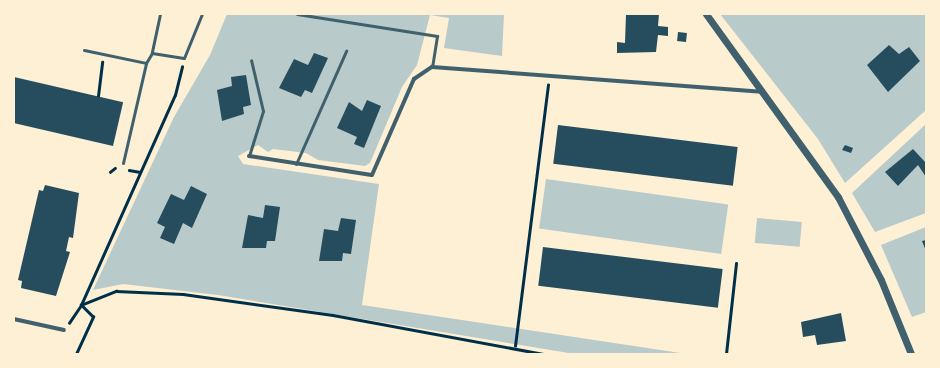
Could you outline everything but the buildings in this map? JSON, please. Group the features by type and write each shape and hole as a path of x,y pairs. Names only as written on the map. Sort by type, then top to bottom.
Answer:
{"street":[{"path":"706,14 838,197 881,280 912,354"},
{"path":"248,156 372,175 414,79 432,67 761,92"},
{"path":"14,319 64,330"}],"lane":[{"path":"123,164 146,63 152,53 160,14"},
{"path":"152,53 184,58 202,14"},
{"path":"297,14 437,36 432,67"},
{"path":"84,50 146,63"},
{"path":"296,164 346,51"},
{"path":"248,156 263,111 251,60"}],"path":[{"path":"98,96 104,54"},
{"path":"64,330 81,305 175,95 184,58"},
{"path":"515,346 549,76"},
{"path":"726,354 736,264"},
{"path":"81,305 116,291 183,294 515,346 544,354"},
{"path":"76,354 93,317 81,305"}],"shaded area":[{"path":"227,14 504,14 502,56 444,48 449,18 430,15 417,65 402,87 370,163 365,166 318,160 306,153 273,149 268,152 258,145 238,156 243,164 379,184 362,305 687,354 575,354 218,295 123,284 93,290 174,117 210,55"},
{"path":"720,14 926,14 926,110 845,183 818,139"},
{"path":"926,124 926,213 875,232 852,193"},
{"path":"546,179 728,205 721,254 539,229"},
{"path":"757,218 802,222 800,247 755,243"},
{"path":"926,227 926,312 912,317 881,245"}]}
